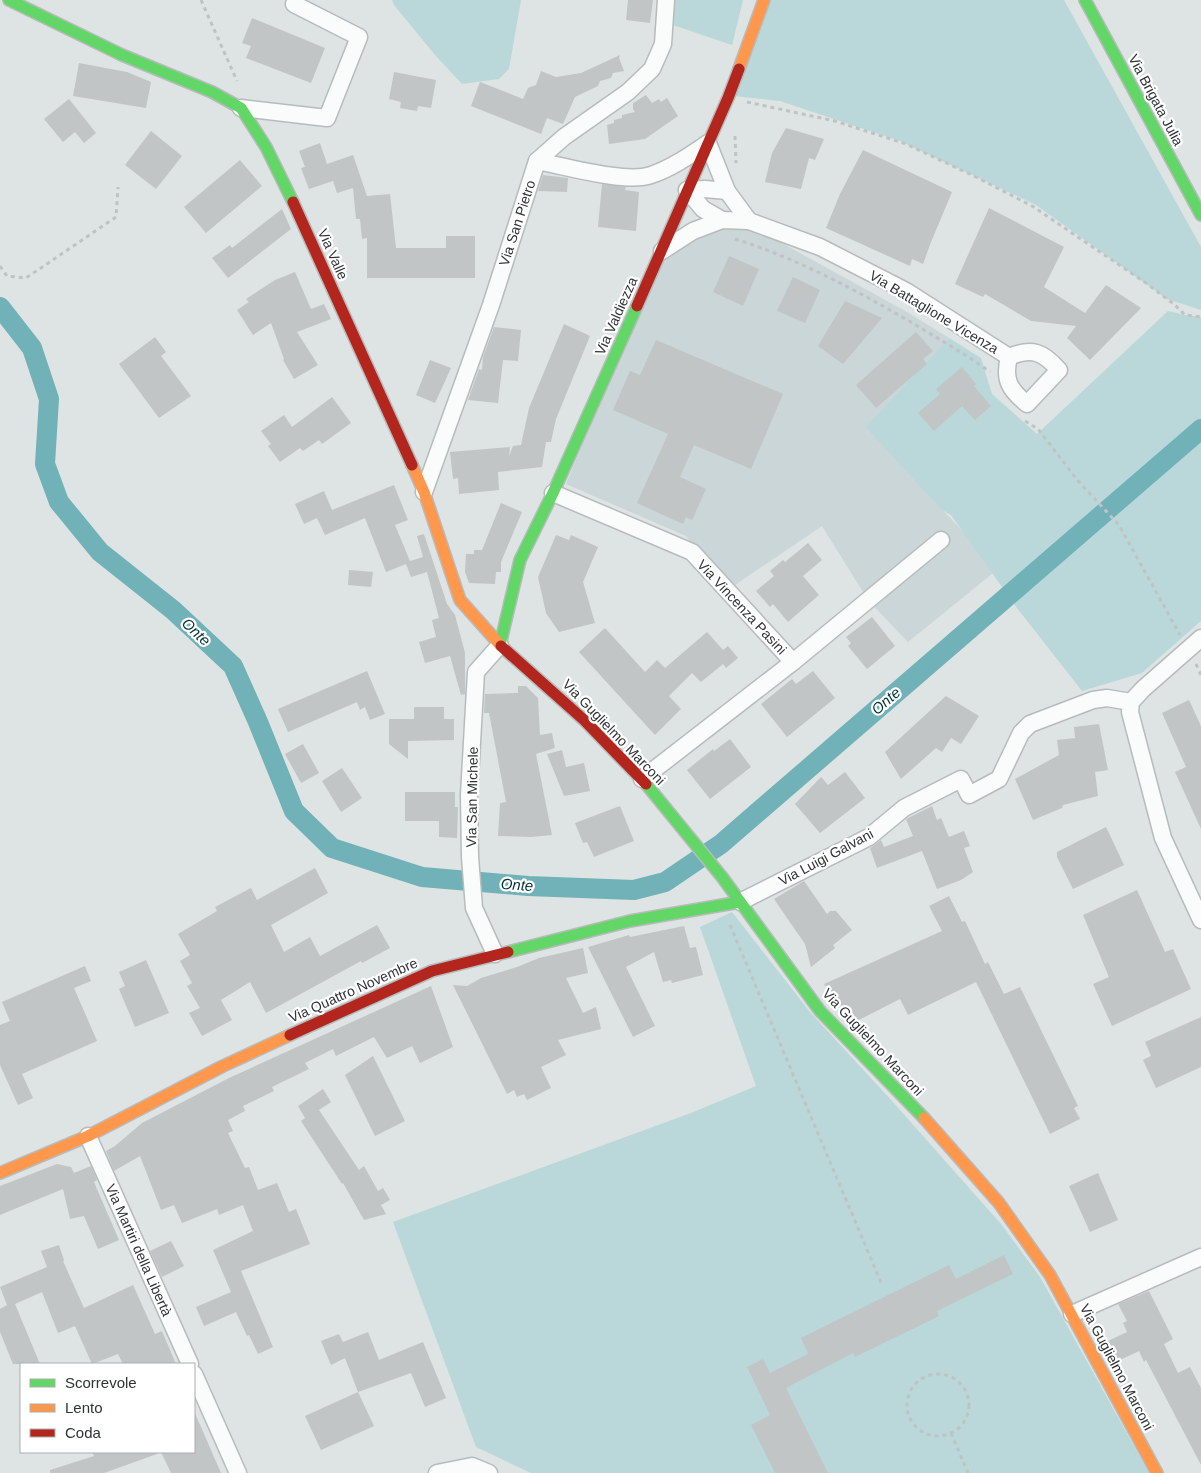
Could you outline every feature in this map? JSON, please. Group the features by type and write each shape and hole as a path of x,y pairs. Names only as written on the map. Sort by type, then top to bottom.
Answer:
{"main road":[{"name":"Via Valle","path":"9,0 122,55 212,92 241,108 266,147 290,197 424,492 460,600 500,645"},
{"name":"Via Valdiezza","path":"500,645 520,560 553,493 661,252 728,98 764,0"},
{"name":"Via Brigata Julia","path":"1084,0 1201,215"},
{"name":"Via Guglielmo Marconi","path":"500,645 584,720 642,779 692,843 722,877 820,1011 912,1105 999,1203 1050,1275 1157,1473"},
{"name":"Via Quattro Novembre","path":"0,1172 88,1136 223,1066 432,971 630,921 740,902"}],"street":[{"name":"Via San Pietro","path":"424,492 491,305 537,161 564,137 628,92 652,69 663,44 666,0"},
{"path":"241,108 327,118 359,37 294,4"},
{"path":"537,161 625,178 650,176 676,164 708,143 727,191 749,221"},
{"path":"687,190 727,191"},
{"path":"687,190 703,210 722,220"},
{"path":"661,252 693,231 722,220"},
{"name":"Via Battaglione Vicenza","path":"722,220 749,221 820,247 906,291 1009,357"},
{"name":"Via Vincenza Pasini","path":"553,493 692,552 793,662"},
{"name":"Via Vincenza Pasini","path":"642,779 793,662 941,540"},
{"path":"1201,638 1131,702 1131,720 1163,838 1201,920"},
{"name":"Via San Michele","path":"495,954 474,908 470,857 469,795 476,672 500,645"},
{"name":"Via Luigi Galvani","path":"740,902 869,838 904,808 961,779 969,795 998,780 1021,733 1030,724 1093,700 1107,698 1131,702"},
{"name":"Via Martiri della Libertà","path":"88,1136 190,1363"},
{"path":"1072,1314 1201,1257"},
{"path":"195,1376 238,1473"},
{"path":"437,1473 472,1466 489,1473"}],"path":[{"path":"201,0 240,87 241,108"},
{"path":"728,98 835,120 915,148 1032,206 1146,283 1185,315 1201,317"},
{"path":"735,132 738,168"},
{"path":"0,266 7,276 26,278 116,217 118,187"},
{"path":"762,247 768,228"},
{"path":"726,236 762,247 863,294 969,356 993,374"},
{"path":"1024,419 1038,429 1080,482 1119,525 1188,650"},
{"path":"721,906 882,1285"},
{"path":"936,1374 947,1375 956,1380 966,1393 969,1408 966,1418 960,1427 951,1433 942,1436 922,1432 909,1417 907,1408 911,1389 926,1376 936,1374"},
{"path":"951,1433 968,1473"}],"shaded area":[{"path":"392,0 521,0 509,69 499,79 462,84 435,55 394,5"},
{"path":"666,0 743,0 732,45 667,23"},
{"path":"769,0 1064,0 1201,247 1201,310 1167,299 1036,205 900,141 780,101 734,96"},
{"path":"731,226 758,230 907,312 949,338 865,427 998,569 908,642 868,600 822,526 726,591 686,536 566,484 661,251 698,230"},
{"path":"1168,311 1201,317 1201,621 1142,673 1082,691 1017,608 951,515 942,510 865,427 949,338 981,358 992,394 1037,434"},
{"path":"732,912 810,1012 1001,1224 1040,1277 1149,1473 531,1473 476,1447 393,1222 691,1113 756,1086 700,927"}],"building":[{"path":"628,0 653,0 650,23 626,20"},
{"path":"252,18 325,48 311,83 246,58 251,46 242,43"},
{"path":"620,55 619,58 624,71 613,73 611,78 600,81 598,86 575,97 563,124 547,118 541,134 471,106 480,82 523,99 528,88 536,85 541,71 556,77 581,73"},
{"path":"79,63 127,72 151,82 146,108 73,96"},
{"path":"394,72 436,80 431,108 418,106 417,111 400,108 401,102 389,99"},
{"path":"646,95 652,103 659,99 661,102 667,98 678,116 645,139 609,144 607,125 614,123 614,120 622,118 622,115 635,112 633,103"},
{"path":"69,99 96,133 84,143 75,132 63,142 44,119"},
{"path":"786,128 824,139 815,160 809,158 801,189 765,182 772,153"},
{"path":"151,131 182,156 156,189 125,165"},
{"path":"320,143 327,164 353,155 367,196 390,194 396,248 446,248 446,236 475,236 475,278 367,278 367,238 362,239 360,219 356,219 353,188 337,193 333,181 309,189 301,168 305,167 299,151"},
{"path":"863,150 952,192 923,264 912,259 910,266 826,228 840,194"},
{"path":"240,160 262,186 206,233 184,207"},
{"path":"543,175 568,178 567,192 538,191"},
{"path":"602,184 626,187 625,190 639,192 636,231 598,227"},
{"path":"989,208 1064,247 1044,287 1085,313 1106,285 1141,308 1090,360 1067,338 1076,326 1031,321 985,294 983,297 955,284"},
{"path":"282,209 291,229 228,278 212,258 230,245 232,248"},
{"path":"729,256 759,269 743,306 713,292"},
{"path":"295,272 311,309 324,304 331,319 297,332 318,365 294,379 283,360 271,323 253,335 237,310 249,302 246,299 275,280"},
{"path":"793,277 820,290 805,323 777,311"},
{"path":"845,301 882,318 843,364 818,346"},
{"path":"564,324 590,336 556,419 551,442 546,442 542,467 498,472 499,490 459,494 458,478 453,479 450,452 510,447 509,456 513,446 521,445 529,408"},
{"path":"494,327 521,330 518,361 503,360 498,403 468,400 479,369 482,370 483,357"},
{"path":"916,332 933,351 923,359 927,364 876,408 856,385"},
{"path":"155,337 166,352 161,356 191,396 159,418 119,364"},
{"path":"656,340 783,394 751,469 694,445 680,477 706,489 692,520 686,517 683,524 637,503 668,434 613,410 630,371 640,375"},
{"path":"430,360 451,368 435,403 416,395"},
{"path":"962,367 976,384 974,386 991,406 975,420 962,406 934,431 918,413 940,394 936,389"},
{"path":"332,397 351,423 322,444 319,440 303,451 300,448 280,462 268,446 271,444 261,431 284,415 292,427"},
{"path":"394,485 408,520 395,525 410,561 423,557 417,536 424,534 447,604 455,615 465,653 465,694 461,695 450,656 425,663 419,642 436,637 432,620 439,618 427,572 411,577 406,564 386,572 365,518 325,535 317,518 304,524 295,504 324,491 332,510"},
{"path":"501,503 522,512 501,562 501,572 496,572 495,584 469,583 465,572 466,554 474,554 474,550 482,550"},
{"path":"556,535 569,540 571,535 598,547 583,582 595,623 559,632 546,613 538,577"},
{"path":"808,543 822,560 803,576 819,595 788,622 773,604 770,607 756,591 774,576 770,571 783,560 785,562"},
{"path":"349,570 373,572 371,587 348,585"},
{"path":"872,617 895,646 867,669 848,646 851,643 846,637"},
{"path":"605,628 645,672 657,660 665,668 707,632 723,650 728,646 738,658 726,668 723,664 701,682 692,673 669,696 681,709 655,735 579,652"},
{"path":"367,671 385,714 370,720 365,707 360,710 357,702 288,732 278,709"},
{"path":"813,671 835,698 787,737 761,704 792,679 796,684"},
{"path":"518,686 526,686 538,698 540,735 552,733 555,748 536,754 552,835 531,837 498,836 500,803 506,802 489,713 484,713 485,694 518,693"},
{"path":"946,696 979,716 961,744 951,738 942,752 936,748 901,779 885,752"},
{"path":"1189,700 1201,726 1201,829 1175,772 1186,767 1162,713"},
{"path":"414,707 444,707 444,719 454,719 454,740 408,741 408,759 389,744 389,719 414,719"},
{"path":"1099,724 1108,770 1095,772 1098,796 1063,805 1062,808 1033,820 1015,779 1059,755 1057,740 1075,738 1074,727"},
{"path":"730,739 751,767 710,799 687,770 713,749 714,751"},
{"path":"303,744 319,773 301,783 285,754"},
{"path":"562,750 566,767 584,763 590,791 564,796 547,754"},
{"path":"342,768 362,798 341,812 322,781"},
{"path":"845,772 865,798 820,833 795,804 821,777 828,785"},
{"path":"405,792 455,792 455,807 458,807 457,838 439,837 439,821 405,821"},
{"path":"620,806 634,841 594,857 587,842 583,843 575,823"},
{"path":"932,806 937,820 941,818 949,837 964,831 970,846 964,848 973,872 961,880 937,889 922,851 877,868 870,848 881,840 884,847 913,836 906,819"},
{"path":"1106,827 1124,865 1073,889 1057,857 1057,852"},
{"path":"315,868 328,893 271,925 284,952 310,937 320,956 377,925 390,948 362,963 361,961 266,1013 250,982 221,1000 232,1020 202,1036 189,1013 200,1008 187,986 192,983 180,961 190,955 178,934 217,911 215,907 251,888 257,900"},
{"path":"804,881 827,914 830,911 836,911 852,930 833,945 835,948 811,967 805,944 774,899"},
{"path":"1137,890 1165,952 1173,949 1191,989 1112,1026 1093,984 1109,977 1083,915"},
{"path":"949,896 962,922 965,921 985,964 988,962 1004,994 1020,987 1078,1106 1074,1108 1080,1119 1050,1134 976,982 908,1015 900,999 855,1022 824,984 942,931 929,906"},
{"path":"684,926 690,948 696,947 703,975 672,983 671,980 663,982 654,952 626,967 655,1026 633,1037 588,947 629,935 630,937"},
{"path":"583,948 588,973 566,978 583,1013 596,1007 601,1029 558,1040 566,1055 541,1067 551,1088 527,1100 524,1094 517,1097 514,1090 507,1094 453,985 467,986 481,978 539,958"},
{"path":"146,960 169,1013 135,1027 119,989 125,986 119,972"},
{"path":"85,966 91,981 74,988 97,1041 22,1074 33,1098 18,1105 0,1065 0,1025 10,1021 2,1002"},
{"path":"431,986 453,1047 420,1063 412,1046 387,1058 374,1037 336,1056 333,1049 305,1063 309,1069 272,1087 274,1091 243,1106 245,1111 228,1120 233,1131 228,1133 245,1168 249,1167 258,1190 277,1183 289,1212 296,1209 310,1244 241,1271 273,1347 258,1354 236,1312 204,1326 196,1307 231,1292 213,1250 253,1231 243,1205 219,1215 217,1209 182,1223 174,1205 161,1210 140,1156 114,1171 106,1151 115,1146 142,1123 229,1078"},
{"path":"1201,1017 1201,1067 1156,1088 1143,1060 1151,1056 1145,1042"},
{"path":"373,1056 405,1121 375,1136 345,1075"},
{"path":"323,1089 331,1102 319,1110 359,1170 364,1166 378,1191 383,1188 390,1200 381,1205 386,1214 364,1220 343,1183 301,1121 305,1118 298,1106"},
{"path":"57,1164 71,1167 74,1173 91,1166 97,1180 94,1182 119,1240 98,1249 84,1216 70,1219 63,1189 0,1215 0,1186"},
{"path":"1098,1173 1118,1220 1090,1232 1069,1186"},
{"path":"171,1241 184,1266 162,1277 150,1251"},
{"path":"59,1245 63,1261 84,1308 133,1285 155,1334 162,1331 176,1363 122,1363 118,1354 92,1363 75,1326 58,1333 42,1292 15,1304 40,1363 13,1364 0,1332 0,1309 7,1305 0,1287 47,1267 41,1251"},
{"path":"1004,1255 1013,1274 937,1311 939,1316 855,1357 853,1353 786,1388 828,1473 775,1473 751,1425 770,1415 747,1367 763,1359 770,1373 808,1354 801,1338 949,1265 956,1279"},
{"path":"1149,1291 1173,1339 1164,1344 1178,1373 1190,1367 1201,1388 1201,1465 1146,1360 1144,1362 1139,1351 1118,1361 1108,1341 1127,1332 1123,1323 1127,1321 1118,1304"},
{"path":"368,1332 379,1360 423,1342 446,1398 425,1407 411,1373 358,1392 345,1358 331,1365 321,1341 339,1334 343,1342"},
{"path":"358,1392 374,1426 321,1450 305,1416"},
{"path":"195,1413 221,1473 171,1473 161,1453 195,1453"},
{"path":"92,1453 157,1453 104,1473 50,1473 50,1470 94,1456"}],"waterway":[{"name":"Onte","path":"0,307 32,348 49,399 45,464 59,502 100,552 173,610 233,666 294,811 332,848 422,877 528,886 634,890 665,882 721,844 1201,429"}],"traffic: fast":[{"path":"9,0 122,55 212,92 241,108 266,147 293,202"},
{"path":"1085,0 1201,215"},
{"path":"500,645 520,560 553,493 637,306"},
{"path":"646,784 722,877 820,1011 924,1118"},
{"path":"508,952 630,921 740,902"}],"traffic: slow":[{"path":"739,69 764,0"},
{"path":"412,465 424,492 460,600 501,646"},
{"path":"0,1173 88,1136 223,1066 290,1035"},
{"path":"924,1118 999,1203 1050,1275 1157,1473"}],"traffic: jam":[{"path":"637,306 739,69"},
{"path":"293,202 412,465"},
{"path":"501,646 584,720 646,784"},
{"path":"290,1035 432,971 508,952"}]}
